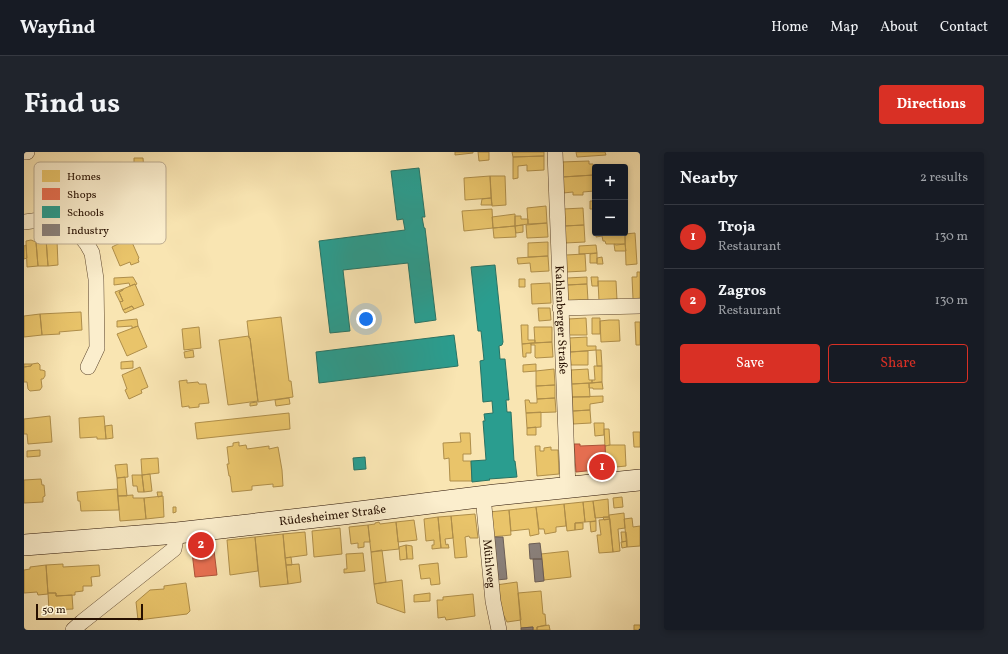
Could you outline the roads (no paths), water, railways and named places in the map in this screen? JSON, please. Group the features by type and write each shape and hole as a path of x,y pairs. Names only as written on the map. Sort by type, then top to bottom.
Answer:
{"street":[{"name":"Kahlenberger Straße","path":"555,152 568,488"},
{"path":"24,222 34,221"},
{"path":"87,244 92,253 96,279 97,348 88,367"},
{"path":"560,308 640,306"},
{"name":"Rüdesheimer Straße","path":"24,545 177,532 483,496 640,480"},
{"name":"Mühlweg","path":"483,496 493,601 499,630"},
{"path":"73,630 174,549 177,532"}],"place":[{"name":"Troja","path":"602,467"},
{"name":"Zagros","path":"201,545"}]}
